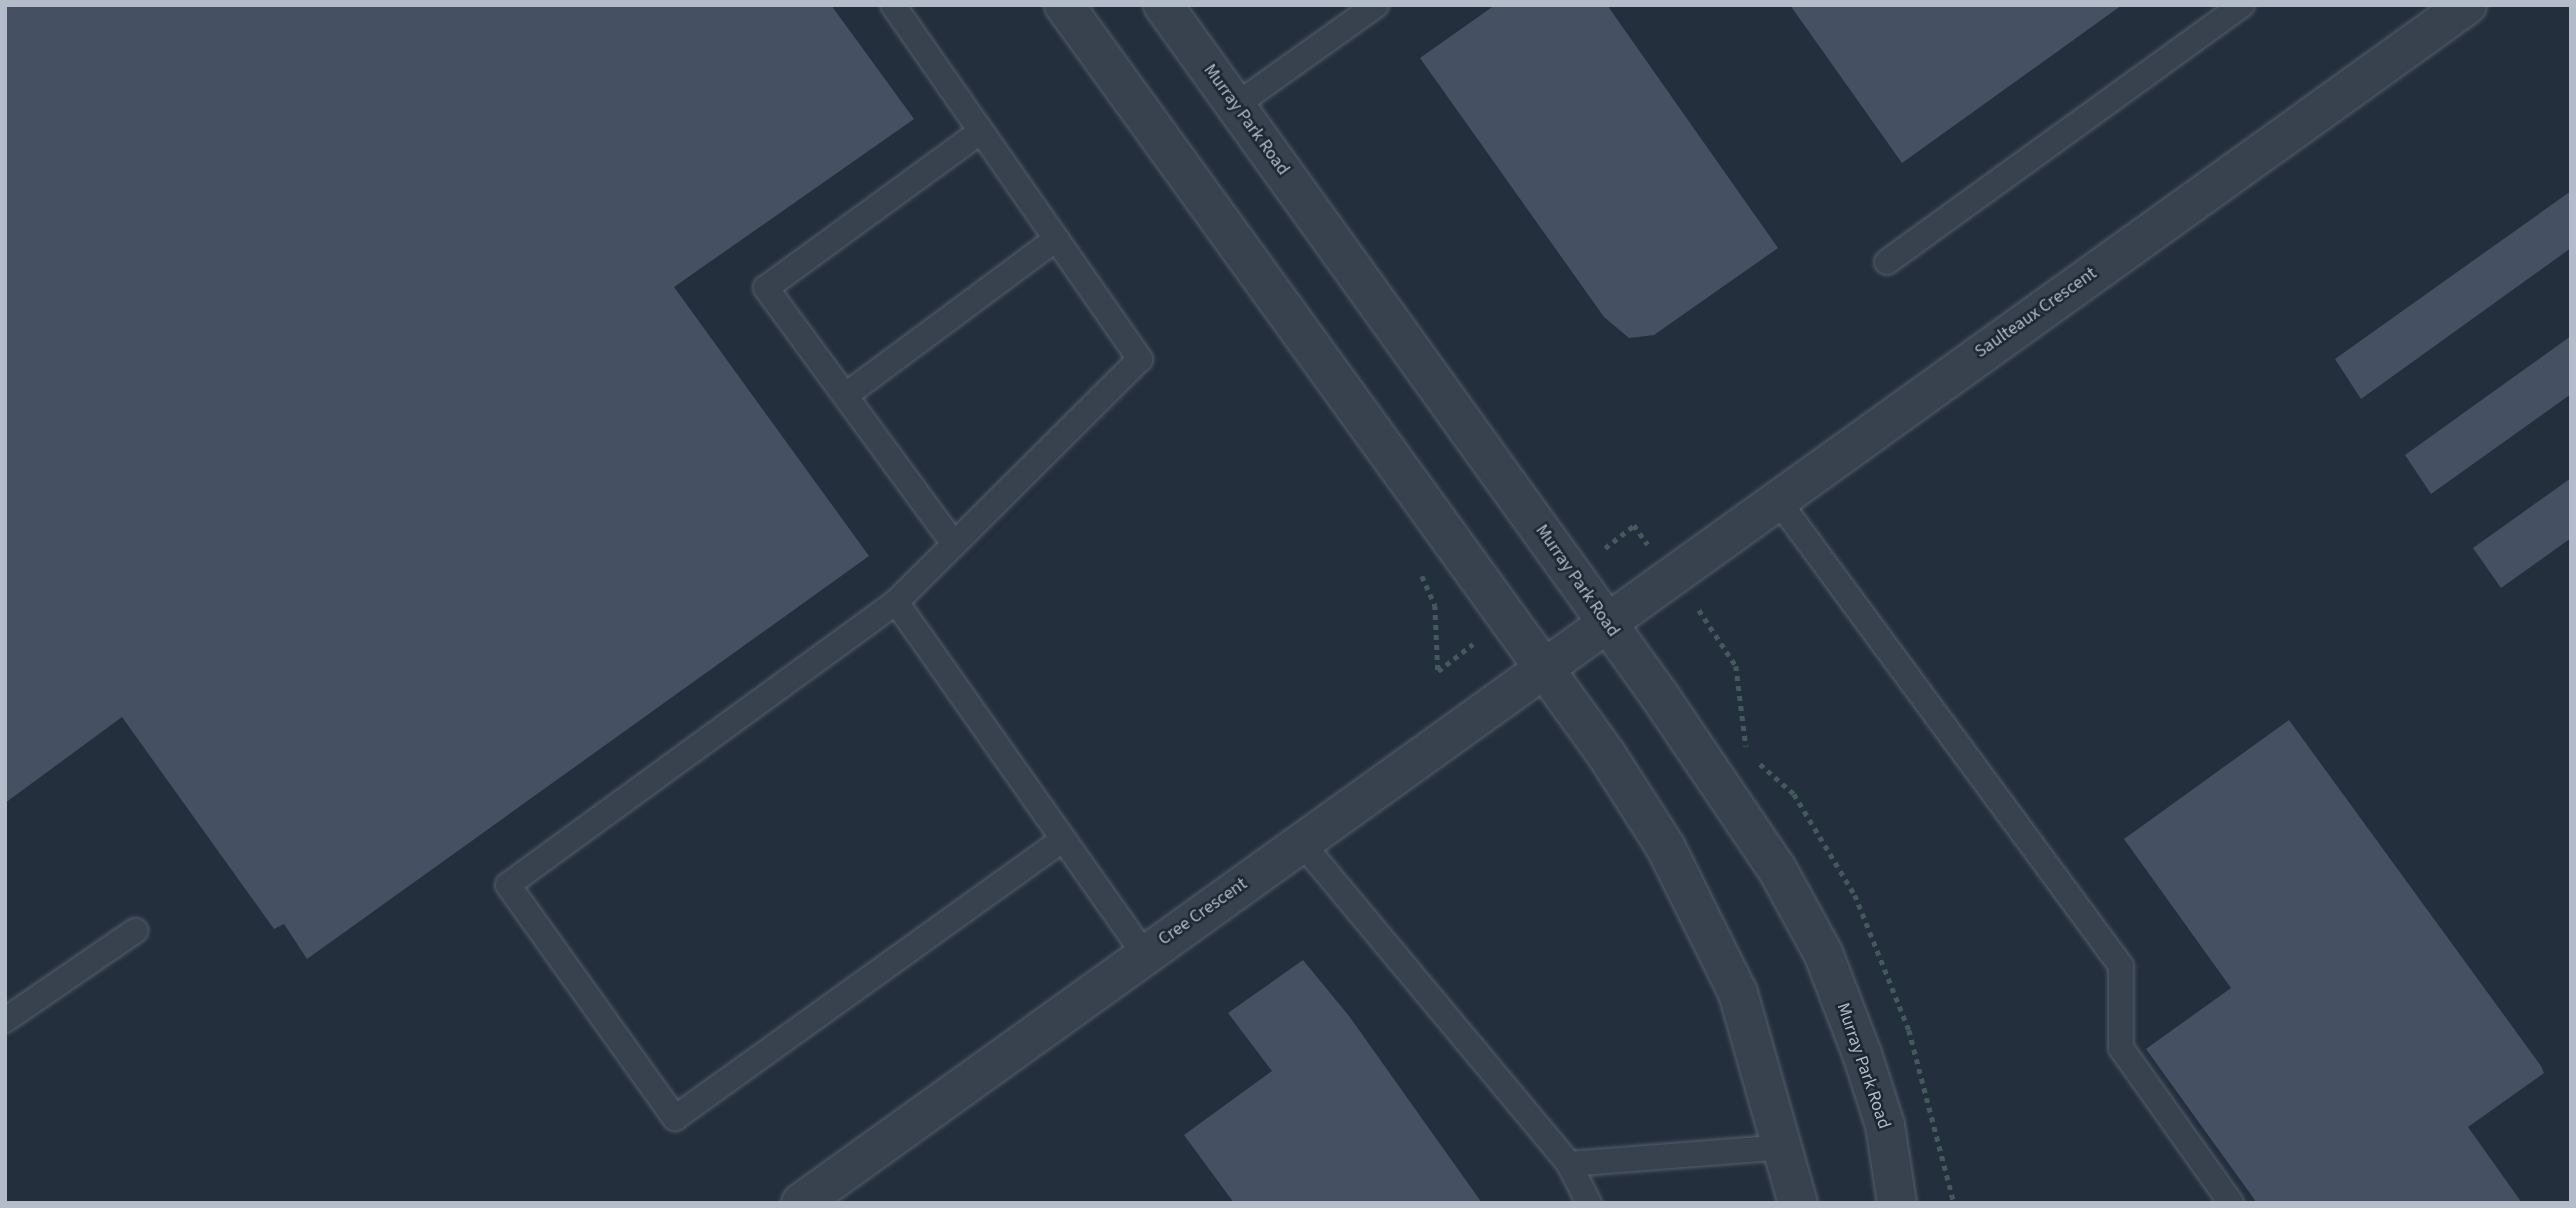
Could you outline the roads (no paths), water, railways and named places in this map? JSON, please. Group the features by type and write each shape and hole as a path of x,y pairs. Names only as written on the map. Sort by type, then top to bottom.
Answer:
{"street":[{"path":"1064,5 1544,669 1666,848 1738,993 1785,1147 1798,1203"},
{"name":"Murray Park Road","path":"1163,5 1732,798 1822,953 1885,1125 1897,1203"},
{"name":"Saulteaux Crescent","path":"1606,622 2467,5"},
{"name":"Cree Crescent","path":"801,1203 1606,622"}],"lane":[{"path":"893,5 1140,359 895,602 508,885 675,1118 1062,839"},
{"path":"1236,105 1376,5"},
{"path":"1887,262 2242,5"},
{"path":"954,544 766,288 981,131"},
{"path":"845,395 1055,240"},
{"path":"1777,499 2121,966 2121,1048 2231,1203"},
{"path":"895,602 1144,954"},
{"path":"1301,842 1569,1164 1589,1203"},
{"path":"5,1020 135,931"},
{"path":"1569,1164 1785,1147"}]}
